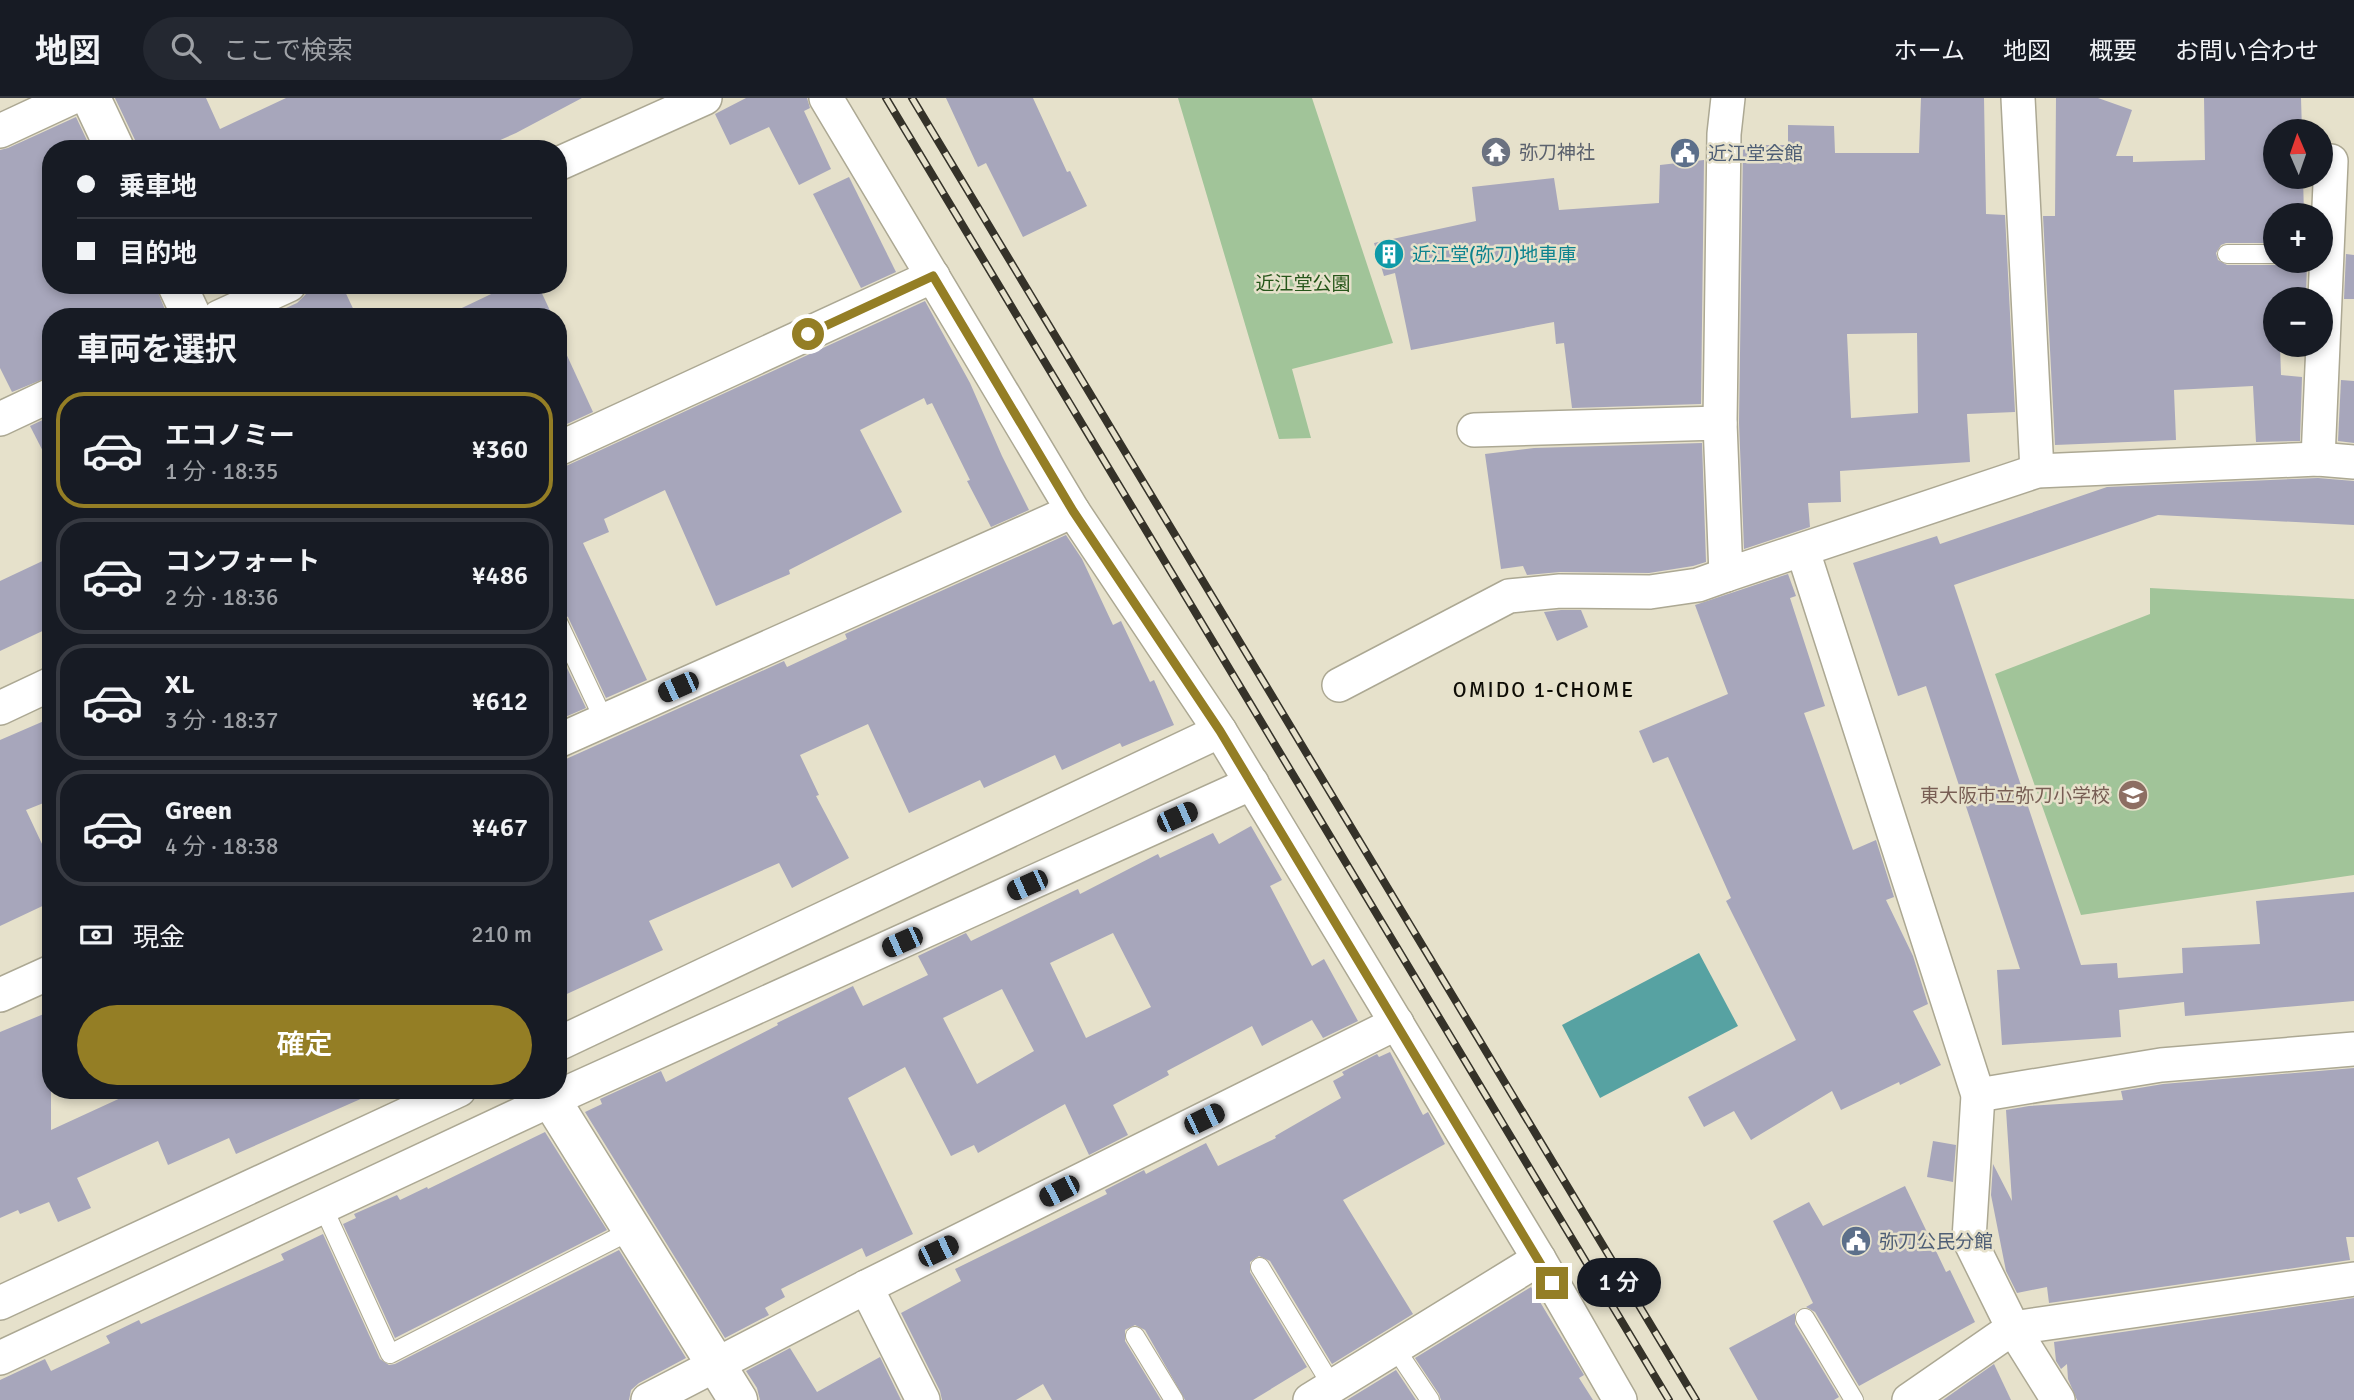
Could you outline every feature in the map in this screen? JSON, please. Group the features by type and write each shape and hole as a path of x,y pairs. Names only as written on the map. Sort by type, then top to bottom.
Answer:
{"street":[{"path":"0,131 71,98"},
{"path":"91,98 111,140"},
{"path":"567,160 705,98"},
{"path":"826,98 1073,511 1252,783 1539,1259 1620,1400"},
{"path":"1726,575 1720,423 1724,134 1728,98"},
{"path":"2018,98 2037,471"},
{"path":"2318,459 2323,273"},
{"path":"567,445 933,276"},
{"path":"239,308 269,294"},
{"path":"0,419 42,399"},
{"path":"1474,430 1720,423"},
{"path":"1339,685 1509,596 1560,592 1650,593 1698,585 2037,471 2318,459 2354,462"},
{"path":"567,737 1073,511"},
{"path":"1803,551 1978,1095 1969,1239 2013,1328 2058,1400"},
{"path":"0,708 42,688"},
{"path":"567,1040 1220,731"},
{"path":"567,1087 1252,783"},
{"path":"0,995 42,976"},
{"path":"648,1400 866,1287 1396,1023"},
{"path":"1978,1095 2161,1065 2354,1049"},
{"path":"0,1303 441,1099"},
{"path":"0,1358 323,1207 540,1099"},
{"path":"550,1099 738,1400"},
{"path":"1321,1393 1539,1259"},
{"path":"1909,1400 2013,1328 2354,1279"},
{"path":"866,1287 923,1400"}],"lane":[{"path":"2227,254 2263,254"},
{"path":"567,641 604,720"},
{"path":"323,1207 390,1354 632,1230"},
{"path":"1260,1267 1321,1393"},
{"path":"1805,1318 1854,1400"},
{"path":"1135,1336 1174,1400"},
{"path":"1395,1348 1430,1400"}],"green space":[{"name":"近江堂公園","path":"1178,98 1312,98 1393,343 1292,369 1311,438 1279,439"},
{"path":"2150,588 2354,599 2354,875 2081,915 1995,674 2150,614"}],"water":[{"path":"1699,953 1738,1026 1600,1098 1562,1025"}],"building":[{"path":"115,98 206,98 220,129 286,98 582,98 500,140 135,140"},
{"path":"746,98 807,98 810,108 804,111 831,169 799,185 769,127 730,145 715,114"},
{"path":"946,98 1033,98 1067,172 1070,171 1087,206 1023,237 986,163 978,167"},
{"path":"1921,98 1984,98 1986,214 2005,215 2015,412 1967,414 1970,462 1840,471 1841,502 1808,503 1810,527 1744,549 1739,423 1743,145 1788,145 1788,125 1834,126 1835,153 1919,153","holes":["1917,333 1918,413 1851,418 1847,334"]},
{"path":"2056,98 2098,98 2132,110 2116,156 2133,156 2133,162 2205,160 2204,98 2301,98 2302,119 2263,119 2263,189 2303,189 2304,203 2263,203 2263,243 2226,243 2221,245 2216,253 2218,260 2227,265 2263,265 2263,273 2307,273 2306,287 2263,287 2263,357 2280,357 2281,375 2302,377 2300,441 2256,442 2253,386 2174,390 2176,440 2055,445 2043,216 2055,216"},
{"path":"76,117 87,140 42,140 42,294 159,294 164,308 42,308 42,380 12,392 0,368 0,150"},
{"path":"1704,160 1701,404 1572,408 1564,343 1556,344 1554,322 1411,350 1395,273 1384,276 1374,243 1476,221 1472,187 1554,178 1559,210 1659,203 1660,165"},
{"path":"849,177 896,272 861,288 813,194"},
{"path":"2346,254 2354,255 2354,299 2344,299"},
{"path":"306,294 346,294 353,308 286,308 297,303"},
{"path":"491,294 542,294 549,308 462,308"},
{"path":"925,301 970,383 1029,510 991,527 932,403 927,405 924,398 860,430 902,512 789,570 790,574 716,606 665,490 604,519 609,532 583,543 647,680 606,698 567,616 567,466"},
{"path":"567,356 593,412 567,424"},
{"path":"2341,380 2354,381 2354,443 2338,441"},
{"path":"42,420 42,449 30,426"},
{"path":"1702,443 1706,562 1649,573 1560,572 1527,575 1523,566 1501,569 1485,454 1534,448"},
{"path":"2318,478 2354,481 2354,525 2158,515 1954,585 2081,965 2117,963 2118,978 2183,973 2182,948 2260,944 2256,901 2354,892 2354,1001 2185,1016 2184,1002 2119,1010 2121,1037 2002,1045 1997,970 2020,969 1926,686 1898,696 1853,563 1937,536 1940,544 2107,487"},
{"path":"1066,535 1082,559 1113,625 1121,621 1150,682 1154,680 1174,725 1122,747 1120,743 1062,770 1055,755 984,788 980,780 909,813 868,724 800,755 819,795 816,796 849,858 792,888 779,863 649,921 663,950 567,994 567,759 784,661 787,667 847,639 845,634"},
{"path":"42,561 42,631 0,651 0,581"},
{"path":"1788,574 1796,596 1790,598 1825,706 1804,713 1853,850 1876,840 1894,897 1886,900 1913,956 1928,1004 1913,1011 1941,1065 1841,1110 1832,1091 1751,1140 1734,1111 1704,1127 1688,1097 1796,1040 1726,901 1731,898 1668,757 1653,763 1639,731 1728,694 1695,605"},
{"path":"1581,610 1588,627 1557,641 1544,612"},
{"path":"567,668 586,708 567,716"},
{"path":"42,722 42,804 26,810 42,844 42,906 0,926 0,740"},
{"path":"1251,826 1282,880 1270,886 1312,966 1324,959 1358,1021 1323,1038 1312,1020 1262,1046 1252,1026 1167,1071 1169,1075 1113,1105 1128,1135 1089,1155 1065,1104 978,1153 974,1145 951,1156 905,1067 848,1098 913,1234 866,1257 862,1248 781,1289 785,1297 765,1308 769,1315 725,1338 585,1112 602,1104 600,1099 661,1071 666,1082 853,986 863,1006 928,975 918,956 966,933 971,941 1078,889 1080,894 1158,854 1160,858 1213,833 1219,844","holes":["1113,933 1151,1007 1086,1038 1050,963","1002,989 1034,1051 977,1084 943,1018"]},
{"path":"42,1015 42,1099 51,1099 51,1130 118,1099 361,1099 236,1154 229,1138 168,1165 158,1141 77,1178 91,1208 58,1222 49,1202 20,1214 18,1210 0,1218 0,1032"},
{"path":"1390,1052 1423,1115 1428,1112 1445,1144 1343,1200 1413,1314 1332,1364 1270,1261 1259,1256 1250,1262 1250,1272 1307,1367 1253,1400 1185,1400 1145,1330 1135,1325 1125,1330 1125,1341 1161,1400 1052,1400 1043,1384 1016,1400 942,1400 901,1313 961,1281 955,1269 1107,1194 1105,1190 1144,1170 1146,1174 1206,1143 1218,1166 1276,1138 1275,1136 1341,1098 1333,1081 1344,1075 1342,1072 1377,1054 1379,1057"},
{"path":"2354,1068 2354,1237 2346,1237 2350,1260 2049,1303 2047,1287 2017,1293 2006,1271 1991,1195 1993,1164 2012,1201 2006,1110 2123,1100 2121,1091 2163,1084"},
{"path":"545,1132 607,1230 395,1338 343,1224 356,1218 354,1214 397,1195 400,1200 427,1187 428,1189"},
{"path":"1933,1141 1956,1145 1953,1182 1927,1177"},
{"path":"1905,1186 1946,1272 1950,1270 1975,1322 1859,1386 1815,1312 1806,1307 1813,1303 1773,1221 1809,1202 1823,1226"},
{"path":"323,1234 380,1359 389,1365 619,1250 686,1358 639,1383 631,1390 629,1400 0,1400 0,1380 45,1359 51,1371 110,1343 106,1336 139,1320 141,1324 284,1260 281,1254"},
{"path":"1531,1287 1584,1375 1579,1378 1593,1400 1441,1400 1415,1358"},
{"path":"2354,1298 2354,1400 2077,1400 2068,1379 2067,1364 2061,1369 2056,1361 2054,1342"},
{"path":"1795,1313 1795,1324 1839,1397 1834,1400 1758,1400 1729,1348"},
{"path":"790,1348 817,1392 880,1357 901,1400 760,1400 757,1388 746,1371"},
{"path":"1994,1364 2011,1400 1943,1400"},
{"path":"1396,1370 1416,1400 1347,1400"}],"railway":[{"path":"886,98 1669,1400"},
{"path":"912,98 1696,1400"}],"place":[{"name":"弥刀神社","path":"1496,152"},
{"name":"近江堂会館","path":"1685,153"},
{"name":"近江堂(弥刀)地車庫","path":"1389,254"},
{"name":"東大阪市立弥刀小学校","path":"2133,795"},
{"name":"弥刀公民分館","path":"1856,1241"}],"district":[{"name":"OMIDO 1-CHOME","path":"1544,690"}],"route":[{"path":"808,334 933,276 1073,511 1220,731 1552,1283"}]}
